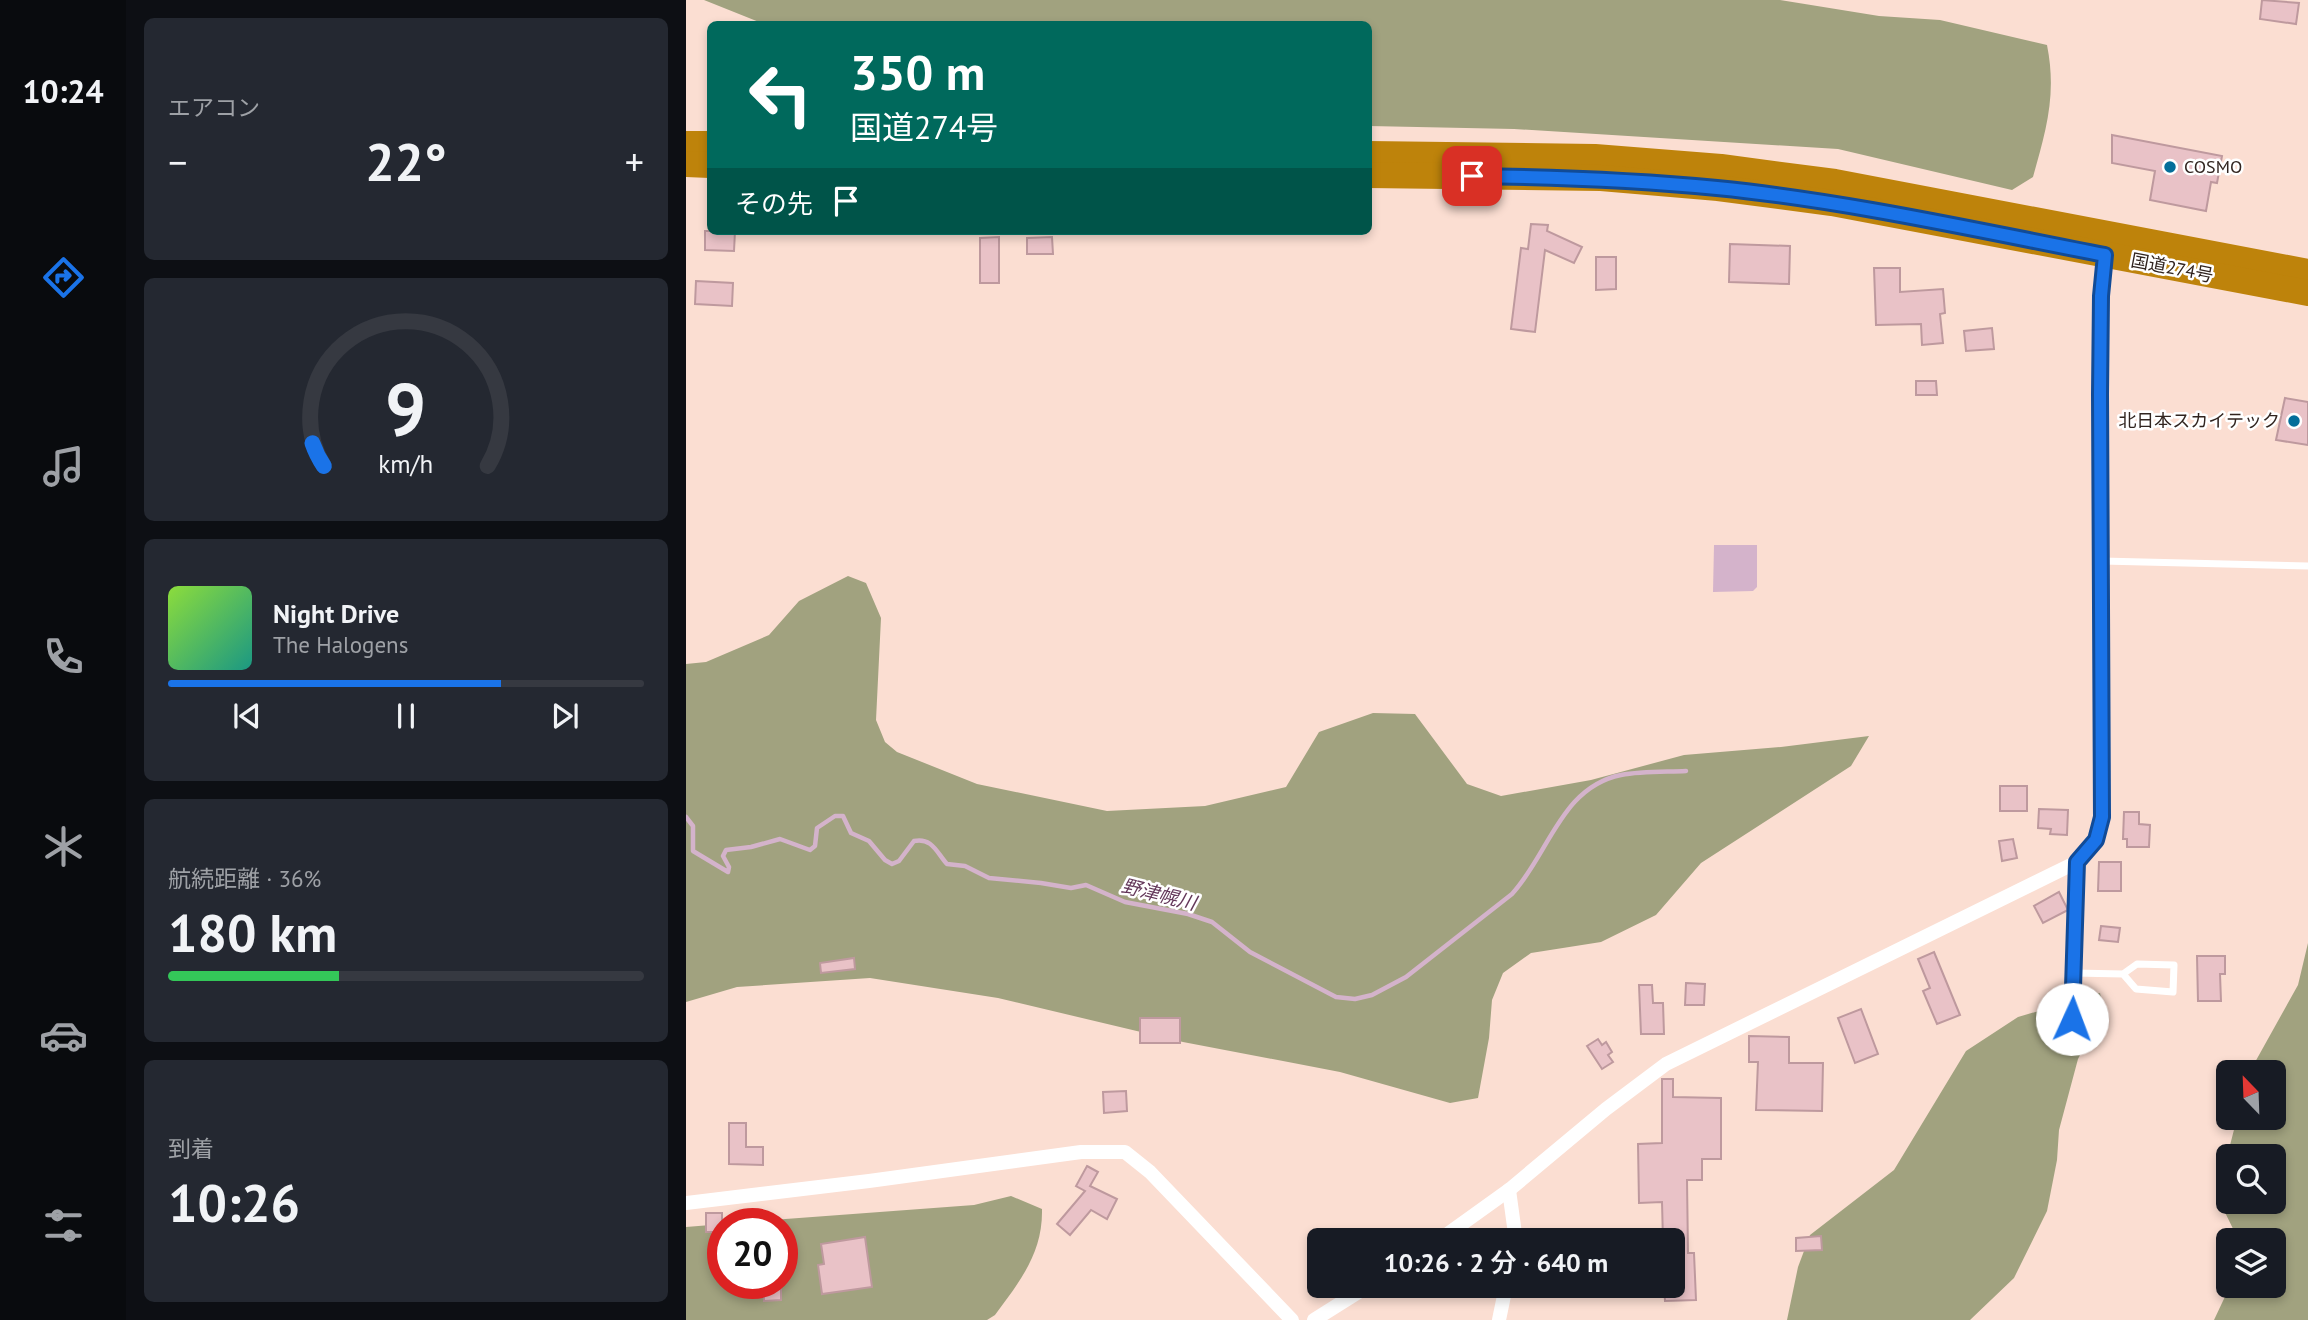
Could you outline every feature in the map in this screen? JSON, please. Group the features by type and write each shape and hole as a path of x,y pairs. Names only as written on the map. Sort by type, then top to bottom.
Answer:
{"highway":[{"path":"686,144 707,144"},
{"name":"国道274号","path":"1372,154 1595,157 1721,167 1835,182 2308,293"},
{"path":"686,164 707,165"},
{"name":"国道274号","path":"1372,175 1601,178 1718,188 2308,272"}],"street":[{"path":"1456,1228 1508,1190 1665,1064 2077,862 2096,840 2102,817 2101,296 2108,245"},
{"path":"686,1203 1081,1152 1125,1152 1150,1172 1292,1320"},
{"path":"1508,1190 1514,1228"},
{"path":"1314,1320 1349,1298"},
{"path":"1499,1320 1504,1298"}],"lane":[{"path":"2102,561 2308,566"},
{"path":"2072,1019 2077,862"},
{"path":"2074,973 2123,974 2137,964 2174,965 2173,992 2136,989 2123,974"}],"green space":[{"path":"704,0 1780,0 1879,16 1940,20 2047,45 2051,80 2049,112 2033,177 2012,190 1838,149 1514,129 1372,126 1372,21 756,21"},
{"path":"848,576 866,583 881,618 876,720 885,742 897,752 977,784 1107,811 1205,806 1286,787 1319,732 1373,713 1415,714 1467,784 1501,796 1591,780 1684,755 1869,736 1851,766 1701,863 1656,915 1601,942 1531,953 1503,973 1492,1000 1489,1038 1478,1098 1450,1103 1340,1072 1183,1042 998,998 870,978 737,987 686,1002 686,664 706,662 769,635 799,601"},
{"path":"2308,943 2308,1320 2214,1320 2224,1298 2286,1298 2286,1228 2233,1228 2226,1214 2286,1214 2286,1144 2230,1144 2234,1130 2286,1130 2286,1060 2256,1060 2298,985"},
{"path":"2100,993 2103,1009 2078,1059 2059,1130 2057,1160 2047,1211 2014,1278 1970,1320 1787,1320 1798,1267 1810,1235 1894,1170 1966,1051 2018,1017"},
{"path":"1011,1196 1042,1209 1039,1239 1028,1266 995,1315 987,1320 686,1320 686,1227 707,1225 707,1299 798,1299 798,1218 974,1205"}],"shaded area":[{"path":"1714,545 1757,545 1757,587 1753,591 1713,592"}],"building":[{"path":"2262,0 2299,3 2296,24 2260,19"},
{"path":"2112,135 2222,156 2217,183 2211,182 2206,211 2150,200 2155,171 2112,163"},
{"path":"1531,224 1548,225 1547,231 1582,247 1574,263 1545,250 1535,332 1511,329 1521,248 1528,249"},
{"path":"705,231 707,235 735,235 734,251 705,250"},
{"path":"999,237 999,283 980,283 980,238"},
{"path":"1052,237 1053,254 1027,254 1027,238"},
{"path":"1730,244 1790,246 1789,284 1729,282"},
{"path":"1596,257 1616,257 1616,289 1596,290"},
{"path":"1874,268 1900,268 1900,292 1943,289 1945,313 1940,314 1943,343 1922,345 1921,324 1876,325"},
{"path":"696,281 733,283 732,306 695,304"},
{"path":"1992,328 1994,349 1966,351 1964,331"},
{"path":"1916,381 1936,381 1937,395 1916,395"},
{"name":"北日本スカイテック","path":"2285,398 2308,402 2308,445 2276,440"},
{"path":"2000,786 2027,786 2027,811 2000,811"},
{"path":"2039,809 2068,810 2067,835 2050,834 2051,829 2038,828"},
{"path":"2124,812 2139,812 2139,824 2150,825 2149,847 2127,847 2127,839 2123,839"},
{"path":"2013,839 2017,858 2002,861 1999,841"},
{"path":"2099,862 2121,862 2121,891 2098,891"},
{"path":"2059,892 2068,910 2043,923 2034,906"},
{"path":"2101,926 2120,928 2118,942 2099,940"},
{"path":"1934,952 1960,1015 1937,1024 1923,991 1930,988 1918,959"},
{"path":"2197,956 2225,956 2225,974 2220,974 2221,1001 2198,1001"},
{"path":"854,958 855,969 821,973 820,963"},
{"path":"1686,983 1705,984 1704,1005 1685,1005"},
{"path":"1639,985 1652,985 1653,1003 1663,1003 1664,1034 1641,1034"},
{"path":"1861,1009 1878,1054 1855,1063 1838,1018"},
{"path":"1140,1018 1180,1018 1180,1043 1140,1043"},
{"path":"1749,1036 1789,1037 1789,1063 1823,1063 1822,1111 1756,1110 1758,1062 1749,1062"},
{"path":"1598,1039 1602,1045 1606,1042 1612,1052 1608,1055 1613,1062 1602,1069 1587,1046"},
{"path":"1662,1079 1673,1079 1673,1097 1721,1098 1721,1159 1702,1159 1702,1180 1687,1180 1688,1253 1694,1253 1696,1300 1665,1301 1665,1298 1685,1298 1685,1228 1663,1228 1662,1202 1639,1203 1638,1144 1662,1143"},
{"path":"1126,1091 1127,1111 1104,1113 1103,1092"},
{"path":"729,1123 746,1123 746,1147 763,1147 763,1165 729,1164"},
{"path":"1087,1166 1098,1172 1090,1186 1117,1199 1107,1219 1091,1210 1070,1235 1057,1224 1085,1191 1076,1186"},
{"path":"1821,1236 1822,1250 1796,1251 1796,1238"},
{"path":"865,1237 872,1287 822,1294 818,1265 824,1264 821,1244"}],"waterway":[{"name":"野津幌川","path":"686,817 693,826 693,851 728,872 729,867 723,856 726,850 780,839 810,850 815,846 817,828 835,816 843,816 851,833 869,841 885,860 892,864 899,861 914,841 920,840 930,844 947,864 965,866 989,878 1071,888 1086,885 1125,902 1188,914 1212,922 1250,952 1336,997 1355,999 1372,995 1406,977 1512,894 1570,807 1584,793 1601,782 1621,775 1686,771"}],"place":[{"name":"COSMO","path":"2170,167"},
{"name":"北日本スカイテック","path":"2294,421"}],"route":[{"path":"1472,176 1601,178 1718,188 1832,203 2105,255 2101,296 2100,394 2102,817 2096,840 2077,862 2072,1019"}]}
